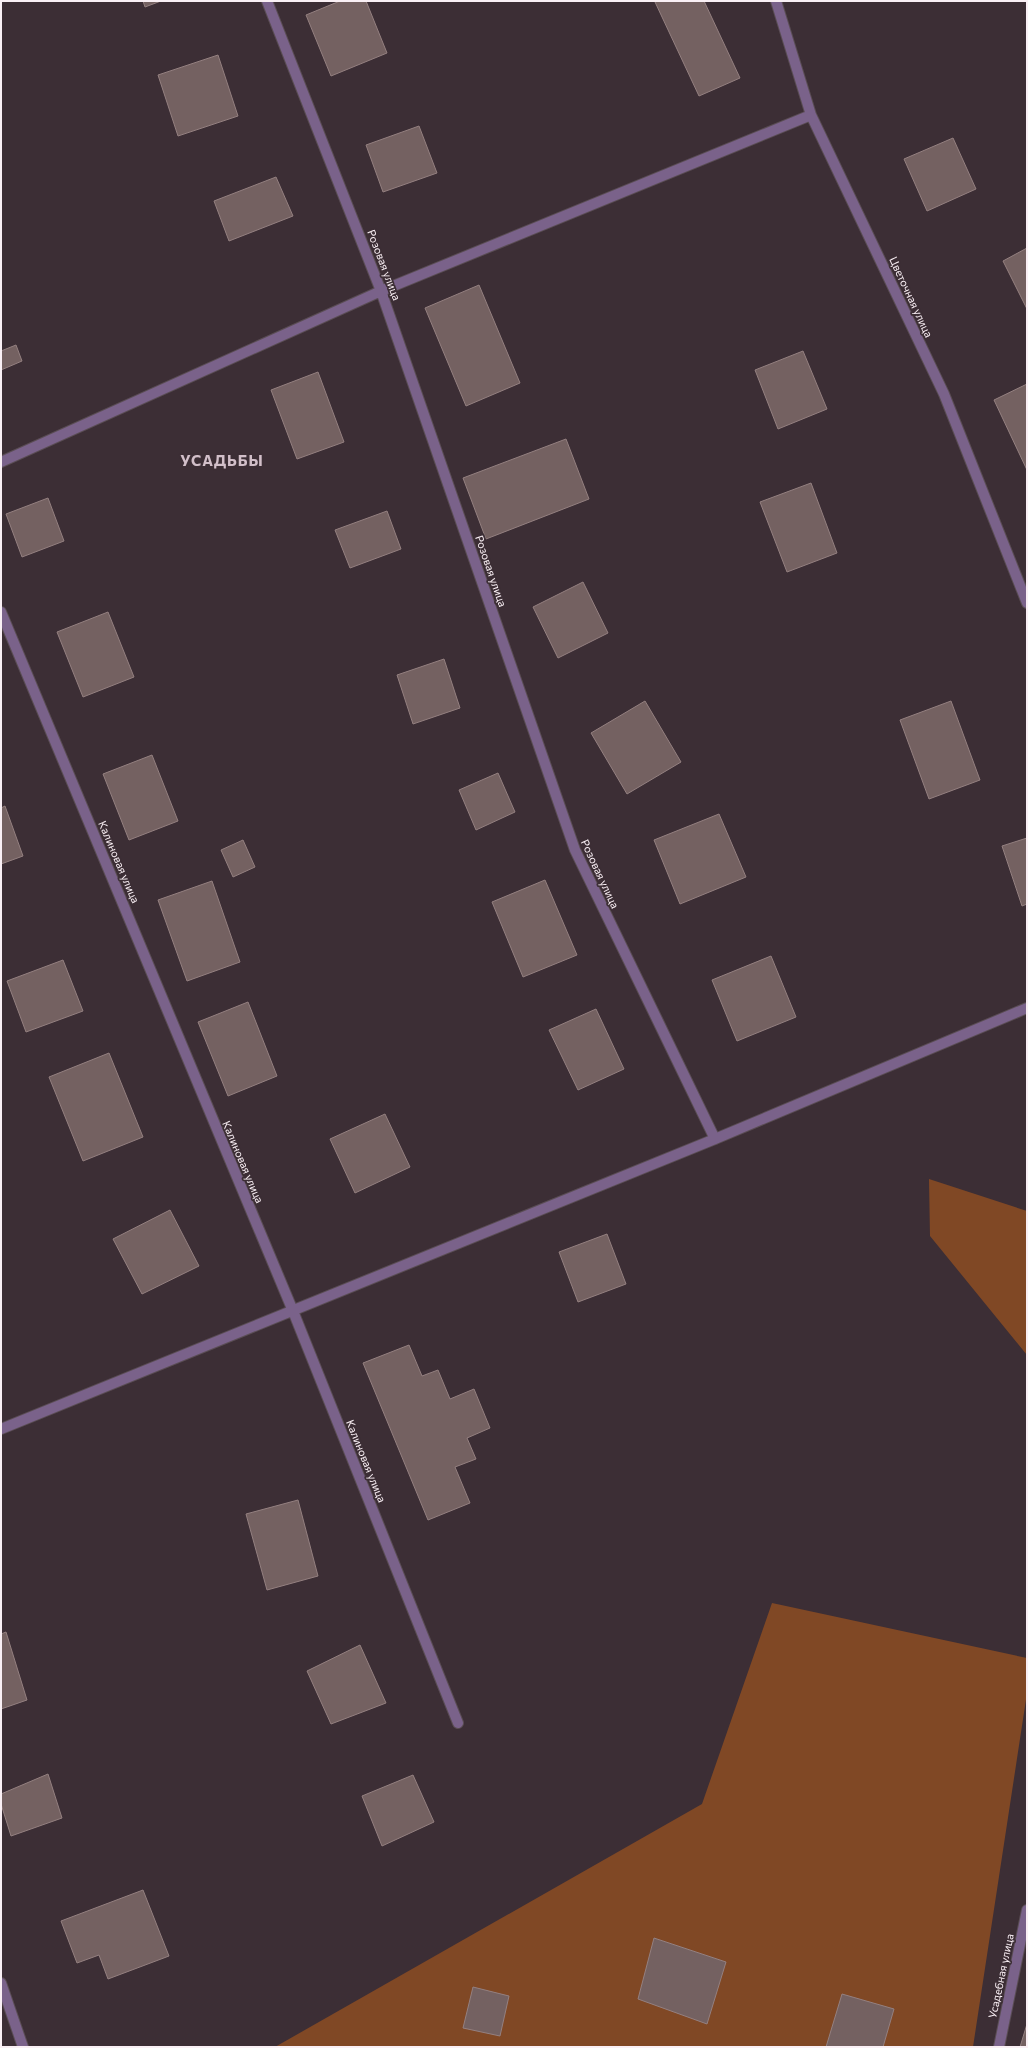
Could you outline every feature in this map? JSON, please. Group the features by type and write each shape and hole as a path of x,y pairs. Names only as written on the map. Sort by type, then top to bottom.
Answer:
{"street":[{"name":"Розовая улица","path":"267,1 381,290 574,850 715,1139"},
{"name":"Цветочная улица","path":"776,1 811,115 944,394 1027,603"},
{"path":"1,462 381,290 811,115"},
{"name":"Калиновая улица","path":"1,612 293,1311 458,1723"},
{"path":"1,1429 715,1139 1027,1008"},
{"name":"Усадебная улица","path":"999,2047 1022,1957 1027,1910"},
{"path":"1,1983 23,2047"}],"shaded area":[{"path":"929,1179 1027,1211 1027,1355 930,1236"},
{"path":"772,1603 1027,1658 1027,1693 973,2047 275,2047 702,1804"}],"building":[{"path":"143,1 161,1 145,7"},
{"path":"340,1 366,1 387,53 331,76 306,15"},
{"path":"704,1 740,78 699,96 655,2"},
{"path":"218,55 238,116 178,136 158,75"},
{"path":"419,126 437,173 383,192 366,145"},
{"path":"953,138 976,189 927,211 904,159"},
{"path":"276,177 293,216 229,241 214,201"},
{"path":"1027,248 1027,309 1003,261"},
{"path":"479,285 520,383 466,406 425,308"},
{"path":"16,345 22,361 1,370 1,351"},
{"path":"803,351 827,409 778,429 755,370"},
{"path":"318,372 344,442 297,459 271,390"},
{"path":"1027,384 1027,470 994,400"},
{"path":"566,439 589,499 486,539 463,478"},
{"path":"811,483 837,553 787,572 760,502"},
{"path":"48,498 64,541 22,557 6,514"},
{"path":"387,511 401,549 350,568 335,530"},
{"path":"583,582 608,633 558,658 533,607"},
{"path":"108,612 134,677 83,697 57,632"},
{"path":"444,659 460,708 413,724 397,675"},
{"path":"645,701 681,762 627,794 591,733"},
{"path":"951,701 980,780 929,799 900,720"},
{"path":"152,755 178,821 129,840 103,774"},
{"path":"498,773 515,812 476,830 459,790"},
{"path":"5,806 23,856 1,864 1,808"},
{"path":"719,814 746,877 680,904 654,840"},
{"path":"1027,838 1027,904 1022,906 1002,846"},
{"path":"243,840 255,867 233,877 221,850"},
{"path":"545,880 577,955 523,977 492,902"},
{"path":"212,881 240,962 187,981 158,900"},
{"path":"771,956 796,1017 737,1041 712,980"},
{"path":"63,960 83,1011 26,1032 7,981"},
{"path":"248,1002 277,1076 228,1096 198,1022"},
{"path":"596,1009 624,1069 578,1090 549,1030"},
{"path":"109,1053 143,1137 83,1161 49,1077"},
{"path":"385,1114 410,1167 355,1193 330,1139"},
{"path":"170,1210 199,1266 142,1294 113,1239"},
{"path":"607,1234 626,1284 578,1302 559,1252"},
{"path":"409,1345 422,1376 438,1370 450,1399 474,1389 490,1428 467,1438 476,1459 455,1467 470,1503 428,1520 363,1363"},
{"path":"298,1500 318,1576 267,1590 246,1514"},
{"path":"6,1632 27,1700 1,1709 1,1634"},
{"path":"360,1645 386,1703 331,1724 307,1671"},
{"path":"48,1774 62,1818 11,1836 1,1804 1,1794"},
{"path":"413,1775 434,1822 382,1846 362,1796"},
{"path":"143,1890 169,1956 108,1979 99,1955 77,1963 61,1921"},
{"path":"654,1938 726,1962 707,2024 638,1999"},
{"path":"473,1987 509,1996 500,2036 463,2028"},
{"path":"842,1994 894,2009 883,2047 826,2047"},
{"path":"1027,2024 1027,2047 1020,2047"}],"district":[{"name":"УСАДЬБЫ","path":"222,461"}]}
